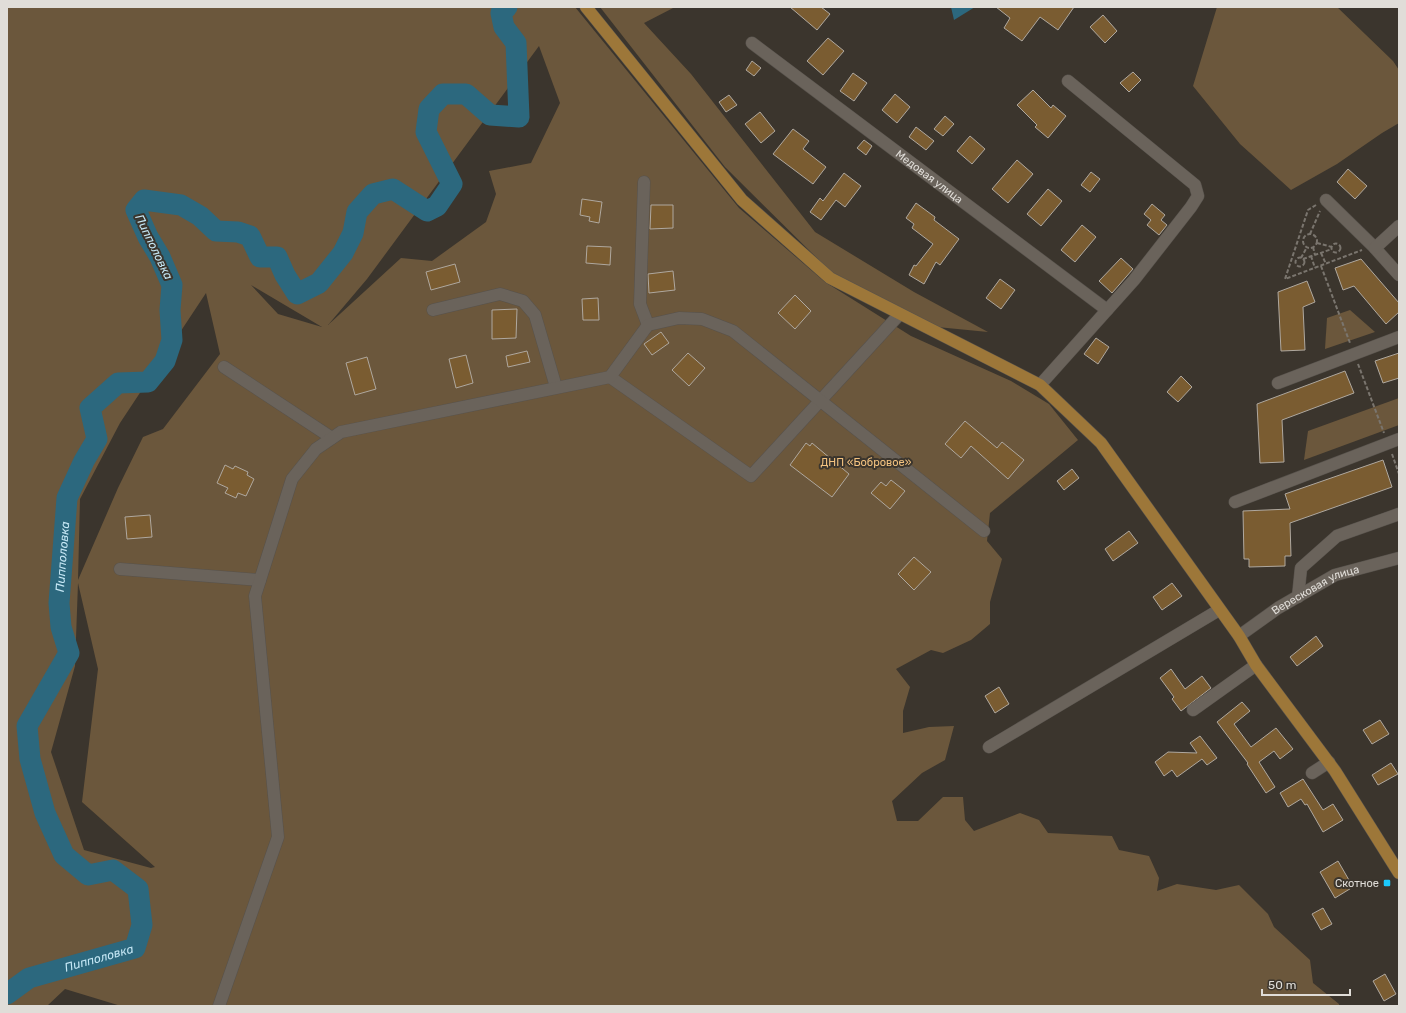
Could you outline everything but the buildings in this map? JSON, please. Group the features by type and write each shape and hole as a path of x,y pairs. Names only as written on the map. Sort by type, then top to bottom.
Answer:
{"main road":[{"path":"589,11 742,200 830,278 1040,386 1101,443 1238,636 1256,665 1329,762 1399,873"}],"street":[{"name":"Медовая улица","path":"752,44 1107,310"},
{"path":"1040,386 1134,280 1198,196 1195,185 1068,80"},
{"path":"644,182 640,304 648,325"},
{"path":"1326,200 1374,247 1399,275"},
{"path":"1374,247 1399,226"},
{"path":"433,310 500,294 523,301 535,315 556,387"},
{"path":"610,377 751,476 820,399 900,315"},
{"path":"219,1006 278,837 255,596 292,479 316,449 341,432 610,377 648,325 679,318 702,319 732,331 820,399 984,531"},
{"path":"1278,383 1399,337"},
{"path":"224,367 332,438"},
{"path":"1234,502 1399,439"},
{"path":"1298,597 1301,568 1337,536 1399,514"},
{"name":"Вересковая улица","path":"1238,636 1278,608 1335,575 1399,558"},
{"path":"120,569 260,580"},
{"path":"989,747 1219,610"},
{"path":"1193,710 1256,665"},
{"path":"1312,773 1329,762"}],"path":[{"path":"1304,238 1310,234 1326,200"},
{"path":"1326,200 1308,210 1285,279 1374,247"},
{"path":"1310,234 1315,236 1317,243"},
{"path":"1299,236 1304,238"},
{"path":"1304,238 1303,243 1307,247 1313,247 1317,243"},
{"path":"1317,243 1332,248 1334,252 1338,252 1341,259"},
{"path":"1292,259 1296,260 1321,253 1332,248 1333,244 1338,244 1341,249 1338,252"},
{"path":"1304,272 1302,266 1304,263 1302,258 1307,247"},
{"path":"1313,247 1315,255"},
{"path":"1321,253 1326,264"},
{"path":"1310,256 1315,268"},
{"path":"1296,260 1298,266 1302,266"},
{"path":"1321,266 1399,474"}],"green space":[{"name":"ДНП «Бобровое»","path":"7,7 575,7 739,208 825,282 911,336 1011,381 1049,404 1078,440 990,513 987,541 1002,559 990,602 990,624 971,640 943,653 931,650 896,669 910,687 903,711 903,733 929,727 954,726 945,760 922,773 892,801 897,821 918,821 943,797 963,797 965,820 974,831 1020,813 1039,820 1048,833 1112,836 1119,850 1149,856 1159,878 1157,891 1177,884 1216,890 1239,885 1268,914 1274,927 1310,960 1313,983 1339,1004 1339,1006 121,1006 65,989 47,1006 7,1006","holes":["539,46 560,103 531,163 489,171 496,194 486,222 432,261 401,258 328,325 367,279","251,285 322,327 278,314","206,293 220,354 163,429 143,437 118,488 78,580 80,499 120,423","78,583 98,669 82,802 155,867 151,868 84,850 51,752 75,666"]},
{"path":"600,7 675,7 644,23 691,74 815,232 914,292 988,332 937,327 831,272 725,167"},
{"path":"1217,7 1337,7 1393,61 1399,70 1399,123 1337,164 1291,190 1240,144 1193,86"},
{"path":"1350,310 1375,332 1325,349 1327,318"},
{"path":"1399,398 1399,425 1304,460 1308,431"}],"water":[{"path":"951,7 975,7 954,20"}],"waterway":[{"name":"Пипполовка","path":"7,994 29,978 135,948 142,925 138,889 113,870 88,875 64,855 45,813 30,759 27,726 69,653 61,627 59,603 67,498 84,461 97,439 90,408 118,383 148,382 165,361 172,340 170,310 172,285 160,257 148,237 136,210 144,200 181,205 200,216 216,231 238,232 250,236 260,257 277,257 285,275 297,294 319,283 343,253 353,233 357,212 373,194 393,189 427,211 437,206 452,184 426,132 429,109 443,94 466,94 490,115 519,117 516,43 504,27 501,13 507,7"}],"place":[{"name":"Скотное","path":"1387,883"}]}
